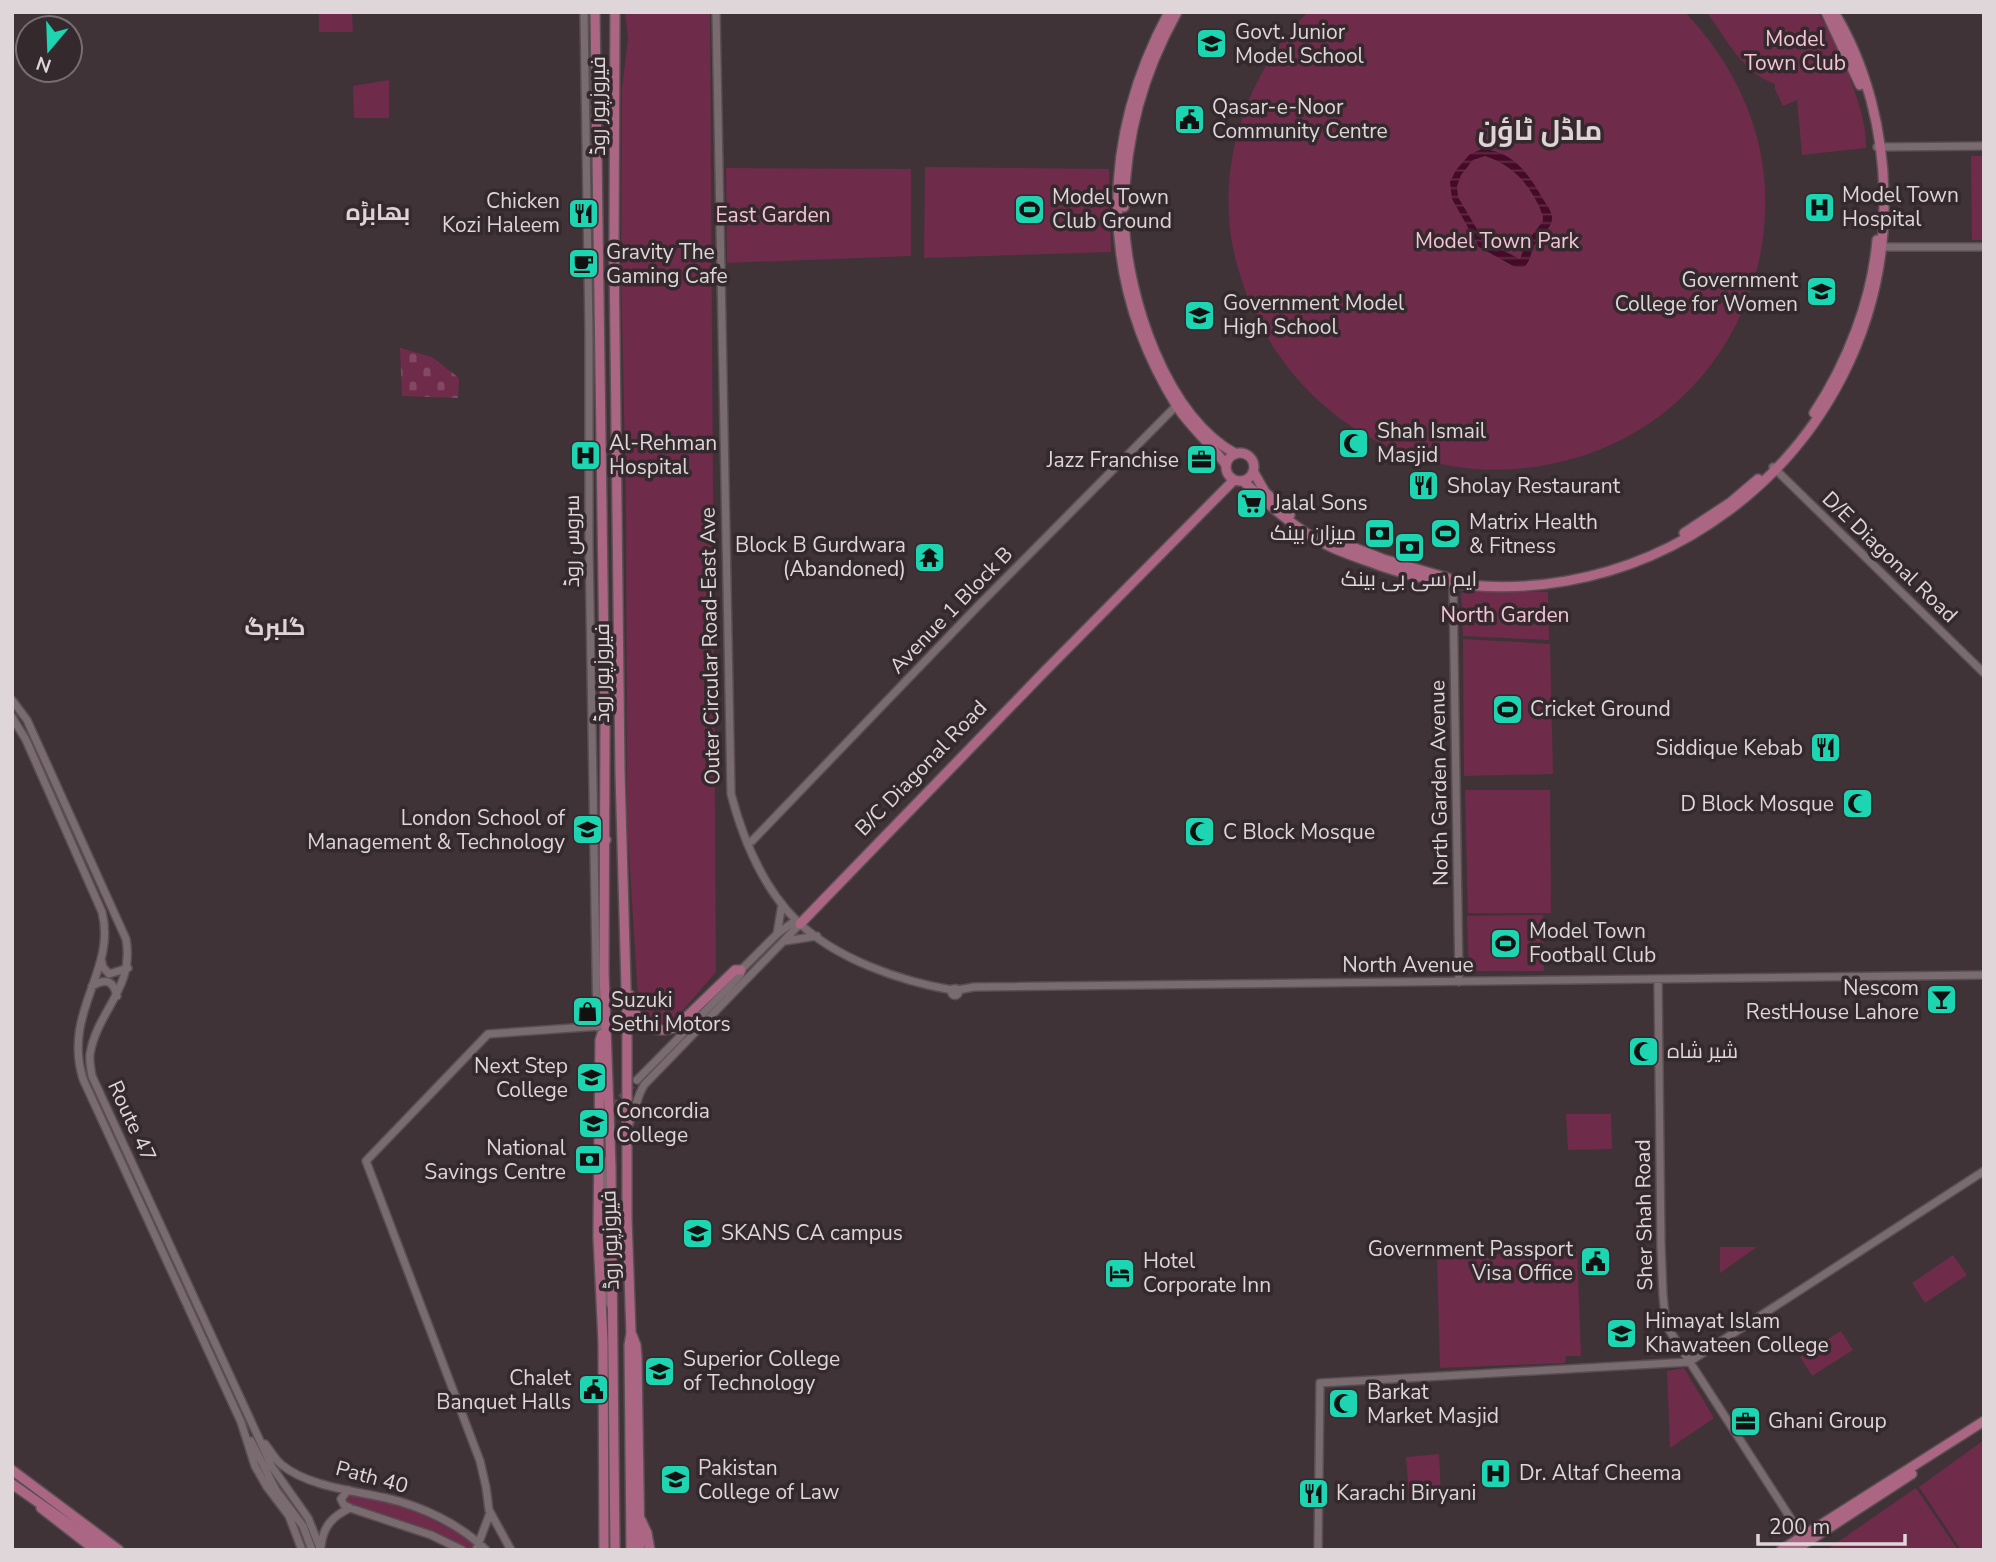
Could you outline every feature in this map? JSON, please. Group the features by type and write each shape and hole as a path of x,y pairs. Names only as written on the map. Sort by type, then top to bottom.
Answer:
{"main road":[{"name":"فیروزپور روڈ","path":"594,12 606,840 601,1026 611,1166 605,1548"},
{"name":"فیروزپور روڈ","path":"615,12 616,452 631,1333 631,1550"},
{"path":"1169,12 1143,68 1119,158 1118,215 1123,264 1138,323 1156,368 1179,404 1236,479 1274,510 1325,544 1394,570 1454,584 1510,587 1557,584 1623,566 1706,528 1736,507 1798,445 1830,400 1848,365 1876,285 1885,207 1874,111 1858,62 1834,12"},
{"path":"1177,12 1152,64 1138,104 1126,158 1124,208 1127,257 1145,323 1179,404 1210,437 1236,454 1245,454 1251,458 1253,471 1274,502 1327,538 1427,573 1468,580 1509,582 1556,578 1595,570 1675,539 1731,502 1774,468"},
{"path":"1826,12 1861,86 1879,147"},
{"path":"1226,465 1236,454"},
{"path":"1236,479 1249,477 1253,471"},
{"name":"B/C Diagonal Road","path":"798,922 1236,479"},
{"path":"594,826 606,840"},
{"path":"625,969 638,1021 651,1028 667,1031 676,1027 735,970 741,970"},
{"name":"فیروزپور روڈ","path":"607,1308 614,1366 615,1550"},
{"name":"فیروزپور روڈ","path":"631,1333 637,1357 640,1519 647,1533 650,1550"},
{"path":"1781,1550 1984,1421"},
{"path":"1795,1550 1984,1427"},
{"path":"12,1470 119,1550"},
{"path":"12,1484 95,1550"},
{"path":"12,1484 106,1550"},
{"path":"640,1519 640,1550"}],"street":[{"name":"سروس روڈ","path":"584,12 594,826 601,1026"},
{"name":"Outer Circular Road-East Ave","path":"716,12 729,778 733,801 747,843 763,876 798,922 818,936"},
{"path":"1879,147 1984,146"},
{"path":"1880,248 1984,247"},
{"name":"Avenue 1 Block B","path":"747,843 752,841 978,606 1179,404"},
{"name":"D/E Diagonal Road","path":"1774,468 1984,673"},
{"name":"North Garden Avenue","path":"1454,584 1459,982"},
{"name":"Route 47","path":"12,699 27,720 121,927 129,954 128,968 117,996 92,1048 92,1076 275,1474 307,1518 321,1548"},
{"name":"Route 47","path":"12,717 26,740 102,912 105,926 101,959 78,1027 77,1049 83,1079 241,1422 256,1466 267,1487 289,1516 302,1550"},
{"path":"777,934 782,904"},
{"path":"626,1134 644,1085 785,941 798,922"},
{"name":"B/C Diagonal Road","path":"637,1080 777,934 798,922"},
{"path":"785,941 818,936"},
{"name":"North Avenue","path":"818,936 878,970 955,990 974,987 1984,975"},
{"path":"101,959 109,974 128,968"},
{"name":"Sher Shah Road","path":"1658,979 1663,1295 1666,1325 1802,1536"},
{"path":"91,986 104,980 109,981 113,984 117,996"},
{"path":"511,1550 490,1513 480,1461 366,1161 488,1034 601,1026"},
{"path":"603,1160 607,1308"},
{"path":"1318,1550 1320,1383 1689,1362 1984,1171"},
{"path":"241,1422 271,1482 303,1526 312,1550"},
{"name":"Path 40","path":"257,1432 284,1467 300,1475 348,1490 418,1508 449,1523 486,1550"},
{"path":"348,1490 343,1495 342,1502 350,1508"},
{"name":"Path 40","path":"321,1548 322,1537 331,1520 350,1508 431,1535 461,1550"},
{"path":"477,1546 490,1513"}],"green space":[{"path":"319,12 352,12 353,32 319,32"},
{"path":"625,12 710,12 716,972 671,1024 662,1028 641,1018 627,820 626,503 621,274 622,89 628,38"},
{"name":"Model Town Park","path":"1308,12 1685,12 1720,56 1746,105 1762,157 1765,213 1756,274 1742,313 1722,349 1684,396 1653,421 1619,441 1582,456 1524,468 1467,468 1414,457 1365,435 1321,403 1284,362 1255,313 1235,257 1230,224 1232,158 1240,125 1267,64"},
{"name":"Model Town Club","path":"1818,12 1842,59 1857,97 1866,148 1802,155 1797,100 1783,106 1775,84 1745,64 1708,14"},
{"path":"389,80 389,118 354,118 353,86"},
{"path":"1971,156 1984,156 1984,240 1972,240"},
{"path":"925,167 1109,169 1111,252 924,258"},
{"name":"East Garden","path":"726,168 911,169 911,256 727,263"},
{"path":"400,348 432,357 459,378 458,398 402,396"},
{"name":"North Garden","path":"1473,590 1548,592 1549,640 1463,636 1461,593"},
{"name":"Cricket Ground","path":"1463,639 1550,644 1553,774 1464,776"},
{"path":"1465,790 1550,790 1551,913 1468,913"},
{"name":"Model Town Football Club","path":"1543,915 1544,971 1469,971 1467,916"},
{"path":"1566,1114 1611,1114 1612,1149 1568,1150"},
{"path":"1720,1247 1757,1247 1720,1273"},
{"path":"1577,1251 1581,1356 1566,1356 1565,1363 1440,1368 1437,1257"},
{"path":"1953,1255 1967,1275 1925,1303 1912,1283"},
{"path":"1841,1331 1853,1350 1812,1376 1800,1357"},
{"path":"1684,1368 1714,1418 1670,1448 1667,1371"},
{"path":"1984,1440 1984,1550 1961,1550 1919,1487"},
{"path":"1439,1454 1441,1494 1409,1495 1406,1457"},
{"path":"1916,1488 1958,1550 1826,1550"},
{"path":"348,1490 418,1508 478,1542 476,1550 462,1550 344,1505 343,1495"}],"shaded area":[{"path":"1482,149 1503,154 1511,159 1526,173 1549,209 1551,223 1536,242 1524,267 1515,267 1479,247 1452,199 1450,182 1470,154","holes":["1485,156 1505,165 1528,187 1543,216 1543,221 1526,243 1520,259 1484,241 1458,197 1457,186 1461,175 1473,160"]}],"tunnel":[{"path":"603,1146 608,1116 637,1080"}],"place":[{"name":"Govt. Junior Model School","path":"1212,44"},
{"name":"Qasar-e-Noor Community Centre","path":"1189,119"},
{"name":"Model Town Hospital","path":"1819,207"},
{"name":"Model Town Club Ground","path":"1029,209"},
{"name":"Chicken Kozi Haleem","path":"583,213"},
{"name":"Gravity The Gaming Cafe","path":"583,264"},
{"name":"Government College for Women","path":"1821,292"},
{"name":"Government Model High School","path":"1200,315"},
{"name":"Shah Ismail Masjid","path":"1354,443"},
{"name":"Al-Rehman Hospital","path":"586,455"},
{"name":"Jazz Franchise","path":"1202,460"},
{"name":"Sholay Restaurant","path":"1424,486"},
{"name":"Jalal Sons","path":"1251,503"},
{"name":"میزان بینک","path":"1379,533"},
{"name":"Matrix Health & Fitness","path":"1446,534"},
{"name":"ایم سی بی بینک","path":"1409,547"},
{"name":"Block B Gurdwara (Abandoned)","path":"929,557"},
{"name":"Cricket Ground","path":"1507,709"},
{"name":"Siddique Kebab","path":"1826,748"},
{"name":"D Block Mosque","path":"1857,804"},
{"name":"London School of Management & Technology","path":"588,830"},
{"name":"C Block Mosque","path":"1200,832"},
{"name":"Model Town Football Club","path":"1506,943"},
{"name":"Nescom RestHouse Lahore","path":"1942,1000"},
{"name":"Suzuki Sethi Motors","path":"588,1012"},
{"name":"شیر شاہ","path":"1644,1051"},
{"name":"Next Step College","path":"591,1078"},
{"name":"Concordia College","path":"593,1123"},
{"name":"National Savings Centre","path":"589,1160"},
{"name":"SKANS CA campus","path":"698,1233"},
{"name":"Government Passport Visa Office","path":"1596,1261"},
{"name":"Hotel Corporate Inn","path":"1120,1273"},
{"name":"Himayat Islam Khawateen College","path":"1622,1333"},
{"name":"Superior College of Technology","path":"660,1371"},
{"name":"Chalet Banquet Halls","path":"594,1390"},
{"name":"Barkat Market Masjid","path":"1344,1404"},
{"name":"Ghani Group","path":"1745,1421"},
{"name":"Dr. Altaf Cheema","path":"1496,1473"},
{"name":"Pakistan College of Law","path":"675,1480"},
{"name":"Karachi Biryani","path":"1313,1493"}],"district":[{"name":"ماڈل ٹاؤن","path":"1540,130"},
{"name":"بھابڑہ","path":"378,212"},
{"name":"گلبرگ","path":"275,627"}]}
